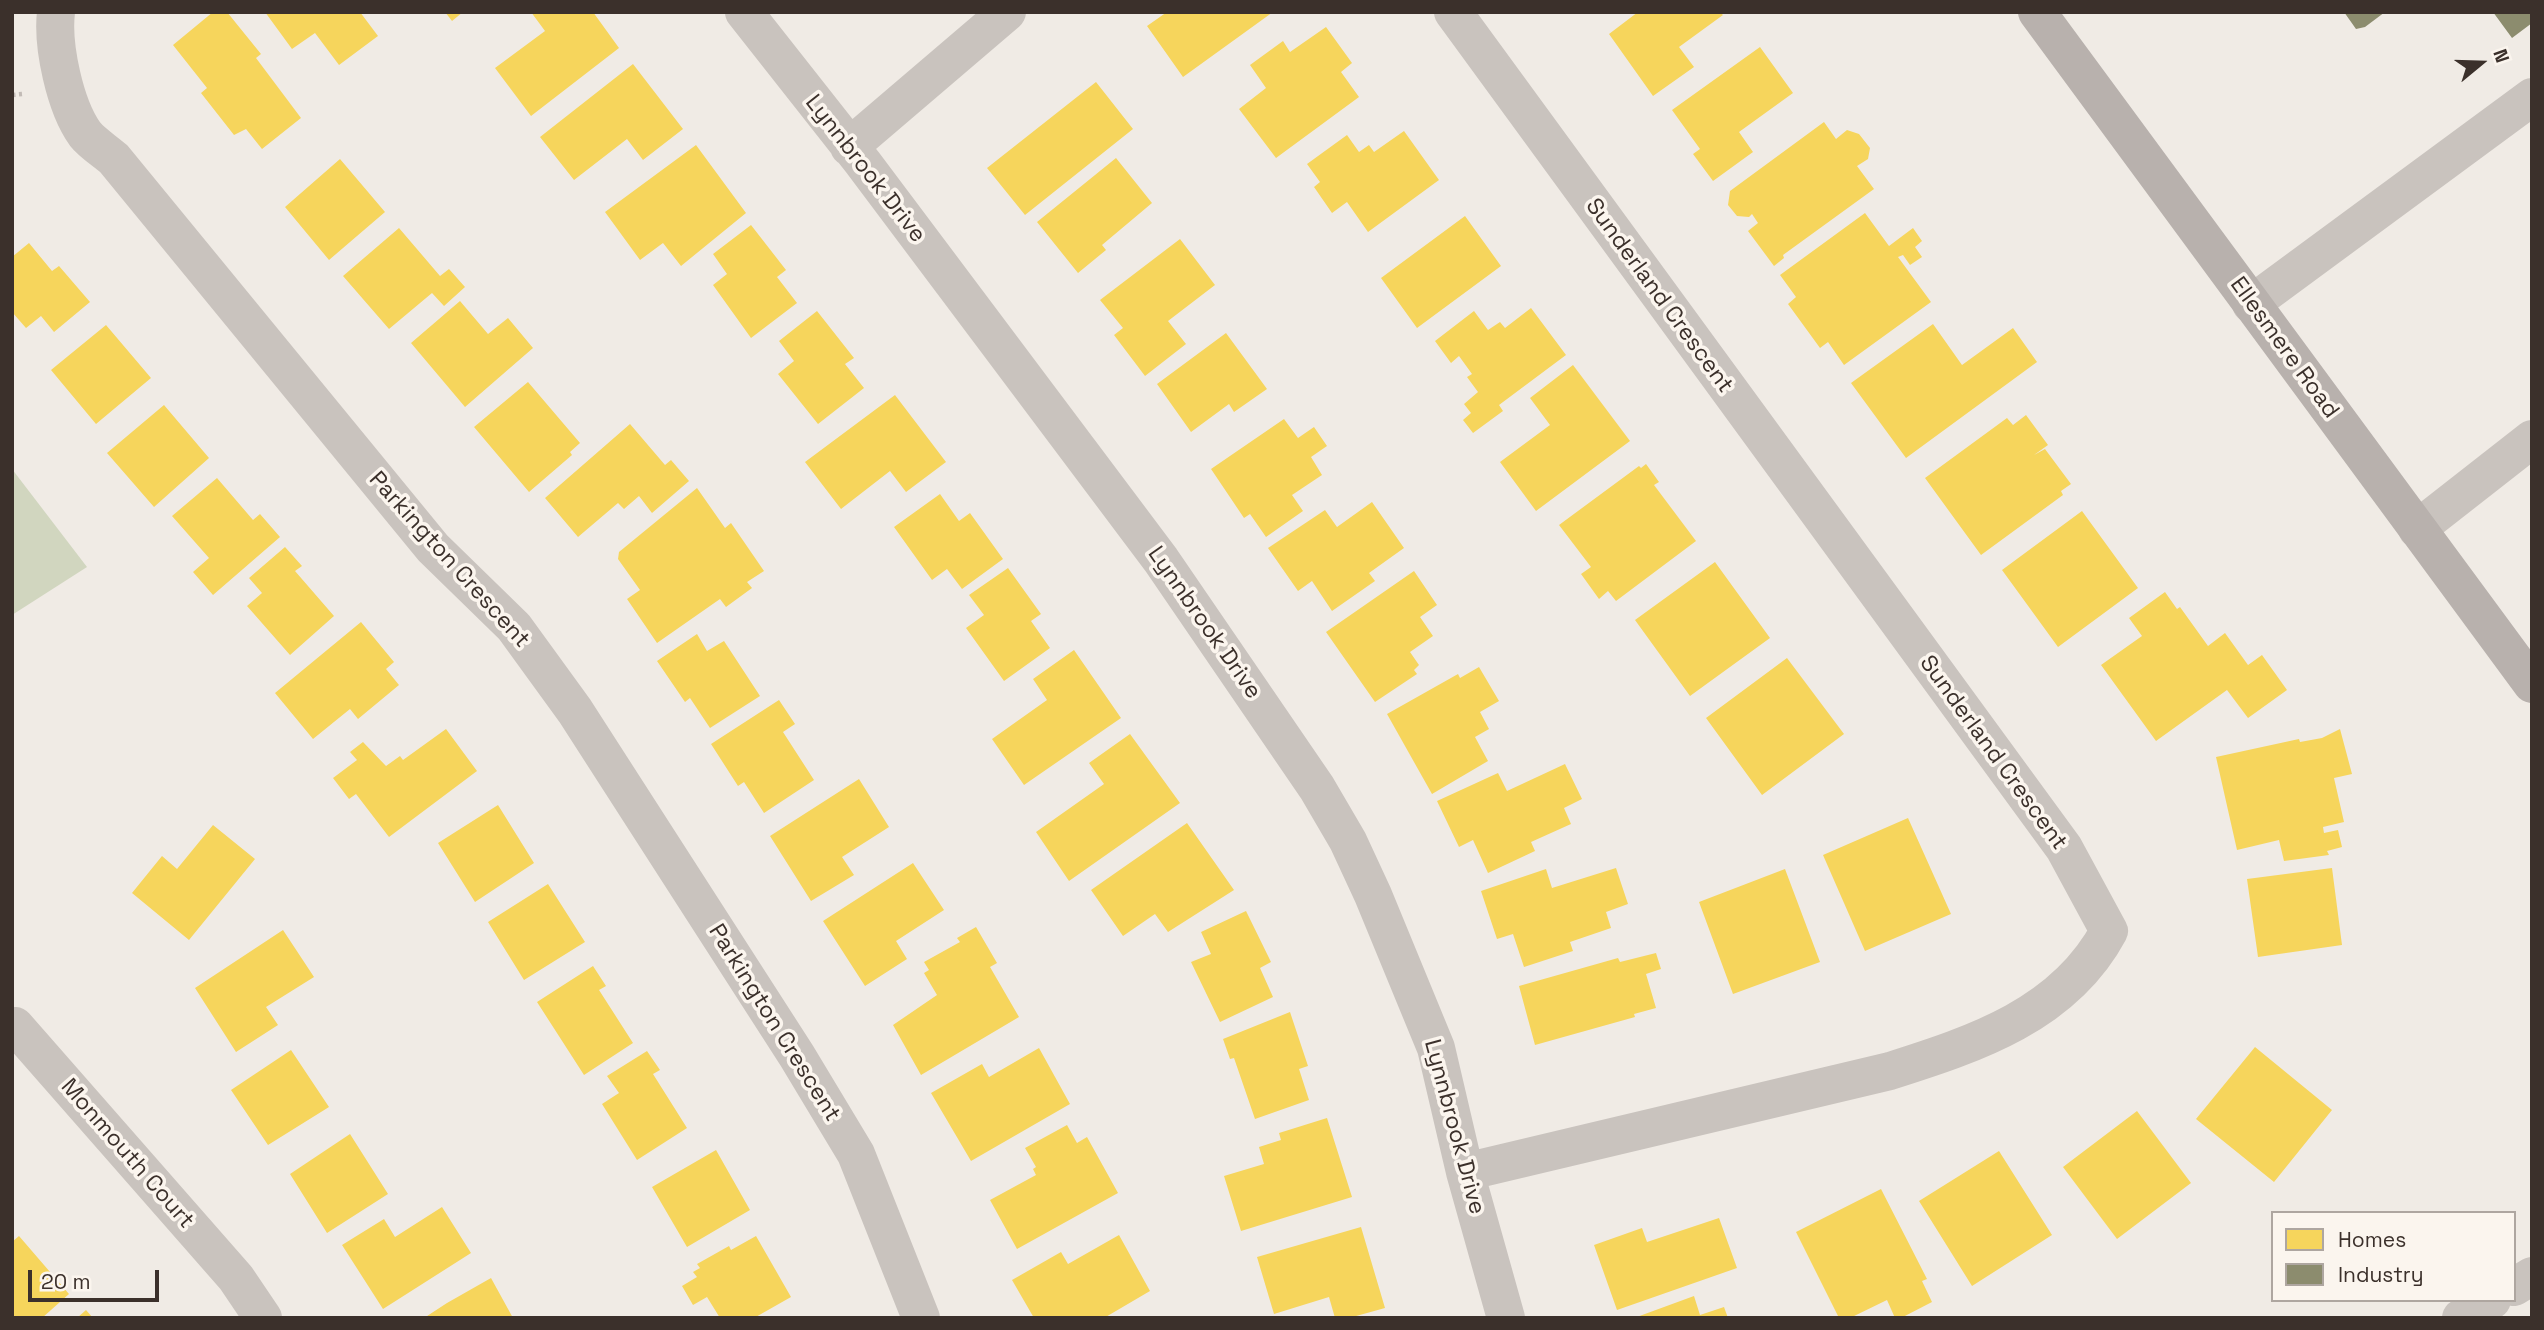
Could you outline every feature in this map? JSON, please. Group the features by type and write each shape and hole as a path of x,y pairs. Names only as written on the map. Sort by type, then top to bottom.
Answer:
{"main road":[{"name":"Ellesmere Road","path":"2046,15 2251,304 2532,684"}],"street":[{"name":"Parkington Crescent","path":"56,12 57,46 65,92 85,134 114,159 433,548 514,627 575,711 797,1056 856,1154 922,1318"},
{"name":"Lynnbrook Drive","path":"744,12 1161,561 1317,788 1348,841 1436,1048 1465,1172 1506,1318"},
{"path":"849,147 1007,12"},
{"name":"Sunderland Crescent","path":"1453,12 2064,848 2109,931 2095,956 2043,1008 1959,1049 1890,1071 1465,1172"},
{"path":"2251,304 2532,97"},
{"path":"2417,529 2532,439"},
{"name":"Monmouth Court","path":"15,1026 236,1279 263,1318"},
{"path":"2516,1286 2532,1276"},
{"path":"2461,1318 2489,1302"}],"green space":[{"path":"12,469 87,567 12,615"}],"building: Homes":[{"path":"213,12 227,12 261,54 256,58 301,118 262,149 246,129 234,135 201,93 207,88 173,45"},
{"path":"265,12 360,12 378,36 339,65 315,33 292,49"},
{"path":"445,12 463,12 452,21"},
{"path":"531,12 593,12 619,48 531,116 495,68 545,31"},
{"path":"1167,12 1273,12 1183,77 1147,26"},
{"path":"1638,12 1720,12 1723,15 1679,47 1694,67 1653,96 1609,34"},
{"path":"1326,27 1352,63 1341,72 1359,97 1276,158 1239,109 1266,88 1250,65 1283,41 1290,52"},
{"path":"1760,47 1793,93 1739,132 1753,152 1713,181 1693,154 1700,149 1672,110"},
{"path":"633,64 683,129 643,160 627,139 574,180 540,137"},
{"path":"1096,82 1133,129 1025,215 987,168"},
{"path":"1824,122 1836,139 1847,130 1859,134 1870,148 1868,159 1857,166 1874,189 1783,255 1784,258 1774,266 1748,231 1758,223 1752,214 1749,217 1737,216 1728,205 1730,191"},
{"path":"1404,131 1439,180 1368,232 1347,202 1332,213 1314,187 1320,182 1307,164 1347,135 1359,152 1369,145 1374,152"},
{"path":"696,145 746,213 681,266 663,243 640,260 605,212"},
{"path":"1116,158 1152,203 1102,245 1106,250 1078,273 1037,222"},
{"path":"340,159 385,212 329,260 285,207"},
{"path":"1865,213 1889,246 1913,228 1922,241 1915,247 1922,257 1910,265 1903,255 1898,257 1931,302 1844,365 1828,342 1820,348 1788,304 1796,297 1780,275"},
{"path":"1465,216 1501,266 1417,328 1381,278"},
{"path":"751,225 786,270 777,277 797,303 751,338 713,285 727,274 713,254"},
{"path":"399,228 440,276 449,269 465,287 444,306 432,293 389,329 343,276"},
{"path":"1180,239 1215,285 1168,321 1186,344 1145,376 1114,335 1123,328 1100,300"},
{"path":"29,243 52,271 59,266 90,302 54,332 41,316 26,328 12,312 12,257"},
{"path":"460,301 488,334 508,318 533,348 465,407 411,343"},
{"path":"1531,308 1566,355 1499,405 1503,411 1473,433 1463,420 1471,413 1464,404 1478,392 1467,377 1472,374 1459,356 1451,363 1435,341 1474,311 1488,330 1500,322 1505,328"},
{"path":"817,311 854,358 845,364 864,388 818,424 778,374 794,361 779,341"},
{"path":"1933,324 1962,365 2013,328 2037,362 1906,458 1851,383"},
{"path":"106,325 151,378 96,424 51,370"},
{"path":"1226,333 1267,389 1234,412 1229,404 1191,432 1157,384"},
{"path":"1573,365 1630,441 1536,511 1500,462 1550,425 1530,398"},
{"path":"528,382 580,443 570,452 572,455 529,492 474,427"},
{"path":"895,395 946,462 906,492 890,471 841,509 805,462"},
{"path":"164,405 209,458 154,507 107,453"},
{"path":"2026,415 2048,445 2034,455 2045,449 2071,484 2061,491 2063,495 1981,555 1925,478 2007,418 2013,425"},
{"path":"1284,419 1298,438 1314,427 1327,446 1311,457 1322,475 1292,495 1303,511 1266,537 1250,514 1244,518 1211,469"},
{"path":"630,424 665,465 671,460 689,481 652,513 639,496 624,509 618,503 578,537 545,498"},
{"path":"1646,464 1659,482 1654,485 1696,541 1616,601 1608,591 1599,599 1581,574 1591,567 1559,525 1639,466 1641,468"},
{"path":"217,478 253,520 260,514 280,537 213,595 193,572 209,558 172,516"},
{"path":"697,488 725,528 731,523 764,571 747,582 752,588 726,607 720,599 657,643 627,599 640,590 618,559 619,552"},
{"path":"940,494 959,521 970,513 1003,559 962,589 947,569 932,580 894,527"},
{"path":"1372,502 1404,548 1369,573 1375,581 1332,611 1312,581 1298,591 1268,548 1325,510 1337,527"},
{"path":"2082,511 2138,588 2058,647 2002,570"},
{"path":"285,547 302,566 295,571 334,616 290,655 247,606 262,593 249,578"},
{"path":"1715,562 1770,638 1690,696 1635,620"},
{"path":"1008,568 1041,614 1031,621 1050,648 1004,681 966,628 984,615 969,595"},
{"path":"1414,571 1437,605 1420,617 1433,636 1410,652 1419,665 1414,670 1417,674 1375,702 1326,632"},
{"path":"2165,592 2177,609 2180,607 2208,646 2225,633 2248,665 2262,655 2287,690 2248,718 2227,690 2156,741 2101,665 2142,636 2129,618"},
{"path":"361,622 394,662 386,669 399,685 358,719 350,709 313,739 275,693"},
{"path":"697,634 707,651 724,641 760,696 710,728 690,698 685,702 657,661"},
{"path":"1074,650 1121,718 1024,785 992,739 1047,700 1033,679"},
{"path":"1787,658 1844,734 1762,795 1706,718"},
{"path":"1479,667 1499,701 1480,712 1489,729 1475,737 1488,761 1432,794 1387,714 1458,674 1460,678"},
{"path":"779,700 795,724 783,732 814,780 764,813 744,782 738,786 711,744"},
{"path":"446,729 477,771 389,837 356,794 349,799 333,778 357,760 350,752 363,742 386,766 400,756 403,760"},
{"path":"2340,729 2352,774 2334,778 2344,822 2323,827 2324,833 2338,830 2342,847 2327,851 2329,855 2284,861 2279,840 2237,850 2216,757 2299,739 2300,742 2322,738"},
{"path":"1130,734 1180,803 1069,881 1036,832 1104,784 1089,763"},
{"path":"1565,764 1582,799 1564,808 1571,824 1531,842 1535,851 1488,873 1473,840 1459,847 1437,801 1498,773 1507,791"},
{"path":"859,779 889,827 842,857 854,875 811,901 770,836"},
{"path":"498,805 534,863 475,902 438,843"},
{"path":"1908,818 1951,914 1865,951 1823,855"},
{"path":"1187,823 1234,890 1168,932 1155,914 1123,936 1091,890"},
{"path":"213,825 255,859 189,940 132,893 162,856 177,869"},
{"path":"913,863 944,910 896,941 907,959 865,986 823,921"},
{"path":"1616,868 1628,904 1606,912 1611,928 1570,942 1573,951 1524,967 1513,934 1497,939 1481,891 1546,869 1552,888"},
{"path":"2332,868 2342,945 2258,957 2247,879"},
{"path":"1785,869 1820,962 1733,994 1699,902"},
{"path":"548,884 585,942 524,980 488,922"},
{"path":"1246,911 1271,962 1260,968 1273,997 1220,1022 1191,962 1211,954 1201,932"},
{"path":"976,927 997,963 990,967 1019,1017 921,1075 893,1025 937,995 924,973 929,970 924,962 960,942 957,938"},
{"path":"283,930 314,977 266,1007 278,1025 236,1052 195,988"},
{"path":"1656,953 1661,969 1646,974 1656,1008 1634,1014 1635,1017 1535,1045 1519,986 1618,958 1620,962"},
{"path":"593,966 606,986 599,990 633,1043 584,1075 537,1002"},
{"path":"1290,1012 1308,1066 1299,1069 1309,1100 1255,1119 1234,1058 1230,1059 1223,1039"},
{"path":"2255,1047 2332,1110 2274,1182 2196,1119"},
{"path":"1039,1048 1070,1104 971,1161 931,1093 982,1064 989,1077"},
{"path":"291,1050 329,1107 268,1145 231,1090"},
{"path":"647,1051 660,1070 653,1074 687,1128 637,1160 602,1104 619,1093 607,1076"},
{"path":"2137,1111 2191,1183 2117,1239 2063,1167"},
{"path":"1327,1118 1352,1197 1241,1231 1224,1176 1264,1164 1259,1147 1281,1140 1279,1133"},
{"path":"1067,1125 1077,1143 1087,1137 1118,1193 1017,1249 990,1200 1036,1175 1033,1169 1036,1167 1025,1148"},
{"path":"350,1134 388,1194 327,1233 290,1174"},
{"path":"716,1150 750,1210 687,1247 652,1187"},
{"path":"1999,1151 2052,1235 1972,1286 1919,1201"},
{"path":"1881,1189 1927,1279 1922,1281 1932,1302 1901,1318 1895,1318 1887,1300 1850,1318 1839,1318 1796,1232"},
{"path":"442,1207 471,1253 383,1309 342,1245 384,1219 395,1237"},
{"path":"1719,1218 1737,1268 1617,1310 1594,1245 1642,1228 1647,1242"},
{"path":"1361,1227 1385,1308 1349,1318 1335,1318 1329,1297 1274,1314 1257,1257"},
{"path":"1119,1235 1150,1291 1104,1318 1034,1318 1012,1280 1061,1252 1068,1264"},
{"path":"19,1236 69,1294 42,1318 12,1318 12,1242"},
{"path":"756,1236 791,1297 754,1318 720,1318 707,1297 693,1305 682,1286 697,1277 693,1272 700,1268 697,1264 729,1246 731,1250"},
{"path":"491,1278 513,1318 424,1318 447,1303"},
{"path":"1694,1296 1700,1315 1724,1307 1728,1318 1634,1318"},
{"path":"86,1310 93,1318 77,1318"}],"building: Industry":[{"path":"2344,12 2385,12 2365,27 2356,29"},
{"path":"2493,12 2532,12 2532,23 2512,38"}]}
